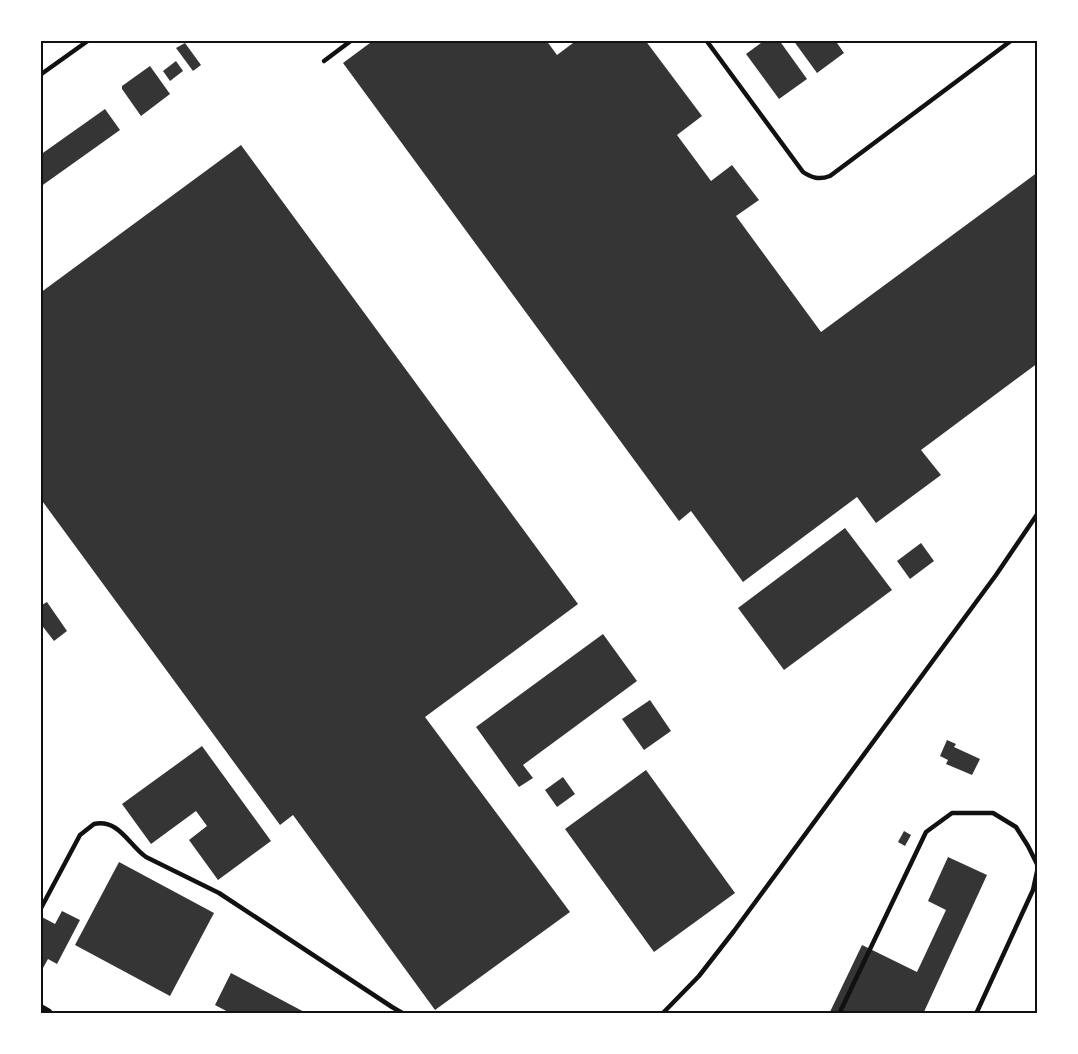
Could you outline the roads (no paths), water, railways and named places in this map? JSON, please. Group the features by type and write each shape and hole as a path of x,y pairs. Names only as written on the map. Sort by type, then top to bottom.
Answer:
{"main road":[{"path":"40,1010 47,1014"}],"lane":[{"path":"40,75 89,40"},
{"path":"324,61 352,40"},
{"path":"706,40 803,172 823,179 1012,40"},
{"path":"662,1014 693,982 734,931 996,575 1038,513"},
{"path":"839,1014 926,832 952,813 993,813 1016,827 1038,867 1033,890 976,1014"},
{"path":"40,910 80,835 94,824 111,824 118,828 135,849 146,857 219,893 405,1014"}]}
